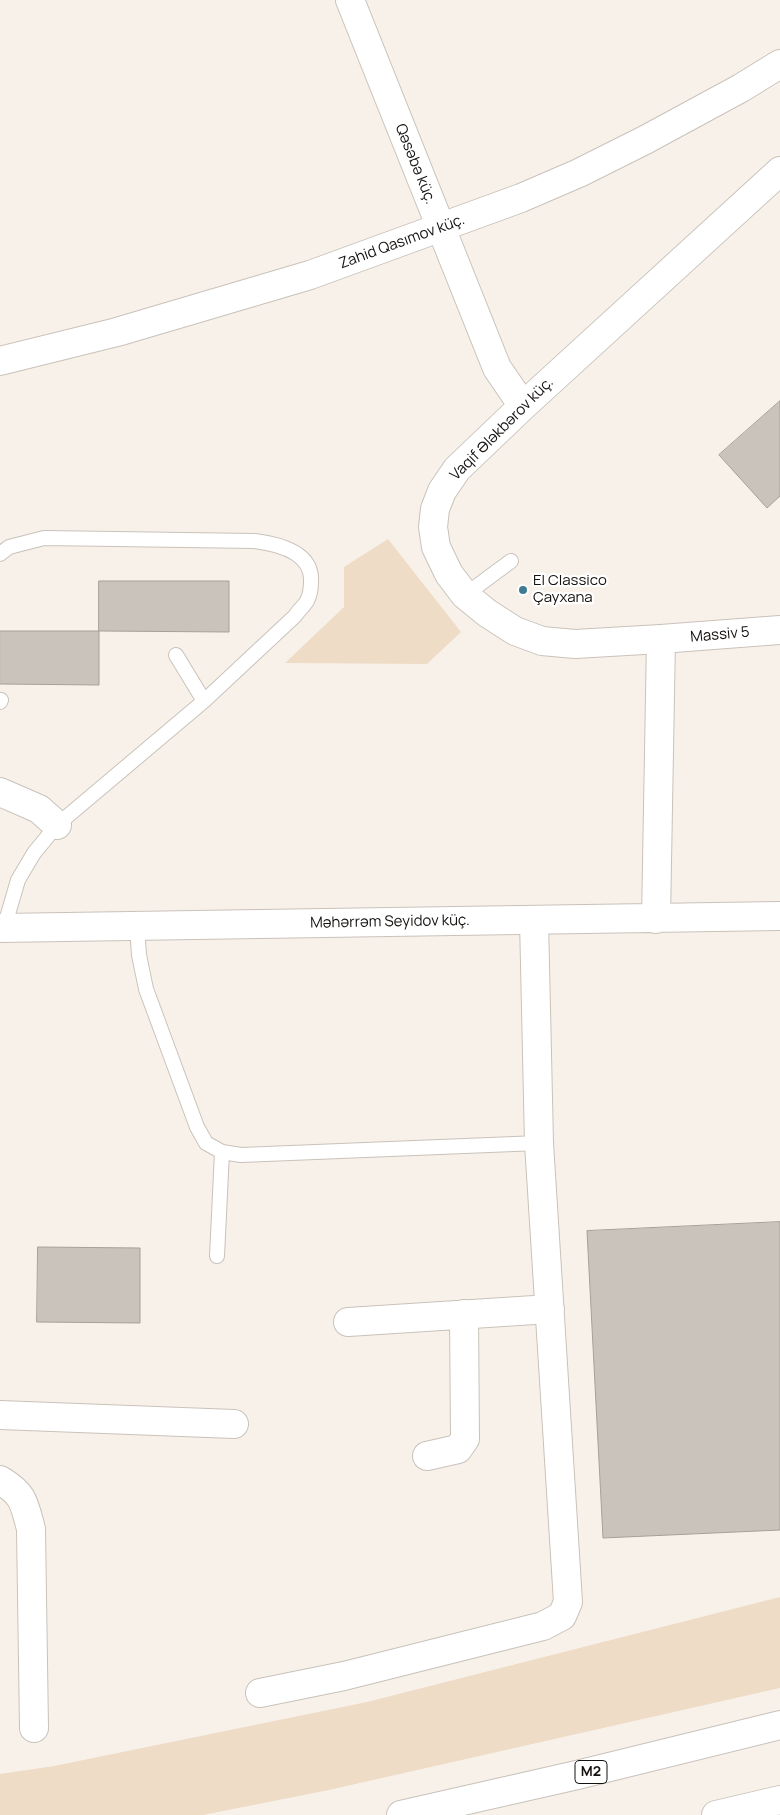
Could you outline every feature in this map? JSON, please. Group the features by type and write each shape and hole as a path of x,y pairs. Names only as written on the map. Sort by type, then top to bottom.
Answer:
{"main road":[{"name":"Qəsəbə küç.","path":"350,0 498,368 523,406"},
{"name":"Zahid Qasımov küç.","path":"0,361 117,332 310,275 521,198 579,173 741,88 780,64"},
{"name":"Vaqif Ələkbərov küç.","path":"661,639 575,644 542,641 508,626 487,613 465,595 449,574 436,547 433,527 435,509 442,491 457,469 523,406 780,171"},
{"name":"Massiv 5","path":"661,639 780,630"},
{"path":"656,919 661,639"},
{"path":"0,792 39,809 57,825"},
{"name":"Məhərrəm Seyidov küç.","path":"2,928 780,916"},
{"path":"260,1693 344,1676 543,1626 562,1616 568,1602 538,1143 534,920"},
{"path":"348,1322 550,1309"},
{"path":"427,1456 458,1449 465,1439 464,1314"},
{"path":"0,1415 234,1424"},
{"path":"0,1480 14,1488 24,1503 31,1529 34,1728"},
{"name":"M2","path":"401,1815 577,1776 780,1725"},
{"path":"716,1815 780,1800"}],"lane":[{"path":"0,554 9,547 44,538 255,541 274,544 293,551 305,560 312,572 311,588 307,602 294,616 204,701 57,825 34,853 18,880 2,928"},
{"path":"465,595 512,561"},
{"path":"176,655 204,701"},
{"path":"137,926 139,955 146,989 196,1127 206,1143 222,1152 241,1155 538,1143"},
{"path":"218,1256 222,1152"}],"shaded area":[{"path":"388,539 461,632 427,664 285,663 344,607 344,567"},
{"path":"780,1597 780,1688 329,1790 203,1815 0,1815 0,1774 54,1766 367,1702"}],"building":[{"path":"780,401 780,496 767,508 719,455"},
{"path":"99,581 229,581 229,632 99,631"},
{"path":"0,631 99,631 99,685 0,684"},
{"path":"780,1222 780,1530 603,1538 587,1231"},
{"path":"38,1247 140,1248 140,1323 37,1322"}],"place":[{"name":"El Classico Çayxana","path":"523,590"}]}
